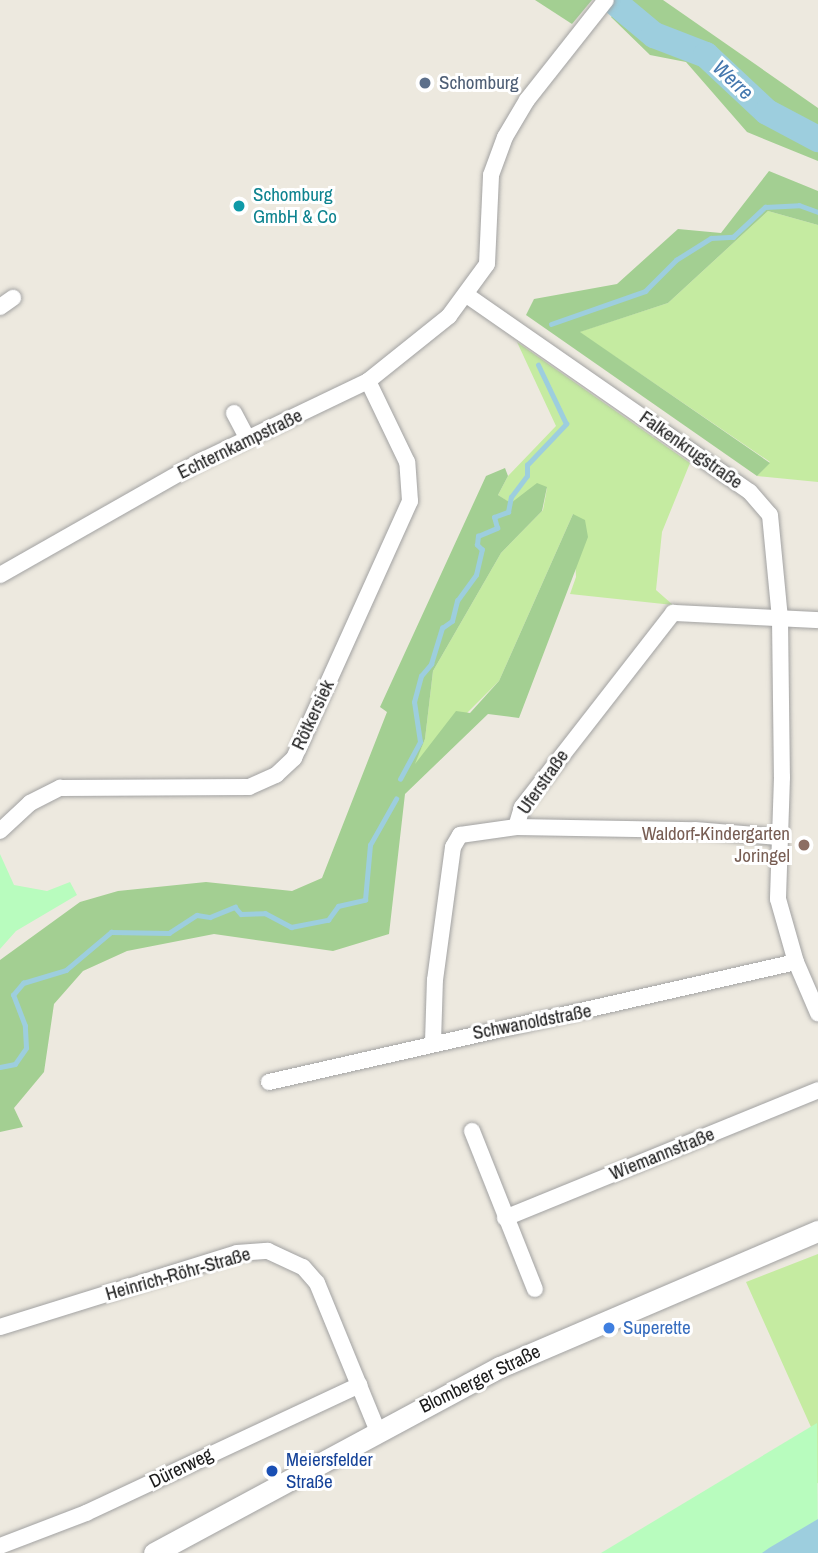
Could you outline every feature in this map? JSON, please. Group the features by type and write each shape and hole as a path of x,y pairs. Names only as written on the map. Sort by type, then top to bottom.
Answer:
{"street":[{"path":"468,296 488,264 490,183 505,137 527,100 602,5"},
{"name":"Falkenkrugstraße","path":"468,296 542,345 759,500 773,523 780,619 778,899 796,962 818,1013"},
{"name":"Echternkampstraße","path":"0,575 247,437 368,381 417,344 468,296"},
{"name":"Rötkersiek","path":"0,831 30,803 60,789 249,787 276,775 294,758 410,501 407,462 368,381"},
{"path":"234,414 247,437"},
{"name":"Uferstraße","path":"433,1042 430,1016 456,840 468,831 516,827 522,807 669,615 680,612 780,619"},
{"path":"780,619 818,620"},
{"path":"516,827 695,830 779,837"},
{"name":"Schwanoldstraße","path":"269,1082 433,1042 562,1018 796,962"},
{"name":"Wiemannstraße","path":"505,1218 818,1090"},
{"path":"472,1131 535,1289"},
{"name":"Blomberger Straße","path":"154,1553 377,1429 500,1367 818,1231"},
{"name":"Heinrich-Röhr-Straße","path":"0,1327 237,1253 268,1251 311,1275 377,1429"},
{"name":"Dürerweg","path":"0,1546 86,1513 359,1385"}],"green space":[{"path":"535,0 592,0 572,24"},
{"path":"625,0 663,0 818,108 818,161 747,132 686,62 650,55 611,17"},
{"path":"769,171 818,191 818,225 768,211 668,303 580,332 770,463 757,476 526,315 534,299 617,284 678,229 721,233"},
{"path":"768,211 818,225 818,482 757,476 770,462 579,332 668,303"},
{"path":"517,342 690,463 662,532 656,590 673,605 570,594 576,577 573,514 499,681 413,767 425,739 433,671 501,553 543,510 547,488 510,503 498,495 508,476 556,426"},
{"path":"505,468 508,476 498,495 511,503 537,483 547,487 542,511 501,553 433,671 425,739 415,764 456,711 470,713 499,681 573,514 585,520 588,537 519,718 488,714 405,794 389,934 333,951 214,934 127,951 83,971 54,1004 44,1072 14,1108 23,1127 0,1132 0,960 80,902 118,891 206,882 292,891 322,878 387,712 380,707 486,476"},
{"path":"0,854 14,885 47,891 70,882 77,895 16,931 0,949"},
{"path":"818,1254 818,1483 605,1553 815,1436 746,1282"},
{"path":"817,1423 818,1553 601,1553"}],"water":[{"path":"818,1519 818,1553 762,1553 769,1548"}],"waterway":[{"name":"Werre","path":"612,0 654,35 706,55 767,112 818,139"},
{"path":"551,324 645,291 676,260 711,238 733,237 765,207 799,205 818,212"},
{"path":"400,779 420,742 414,702 421,676 431,664 442,628 452,621 457,601 476,575 482,550 477,545 478,536 497,528 494,517 508,512 511,497 527,476 527,465 566,424 538,365"},
{"path":"0,1067 15,1064 26,1048 25,1026 13,995 23,983 66,970 111,932 169,933 197,915 210,917 235,907 241,914 265,913 291,927 328,920 338,906 365,900 370,845 396,799"}],"place":[{"name":"Schomburg","path":"425,83"},
{"name":"Schomburg GmbH & Co","path":"239,206"},
{"name":"Waldorf-Kindergarten Joringel","path":"804,845"},
{"name":"Superette","path":"609,1328"},
{"name":"Meiersfelder Straße","path":"272,1471"}]}
